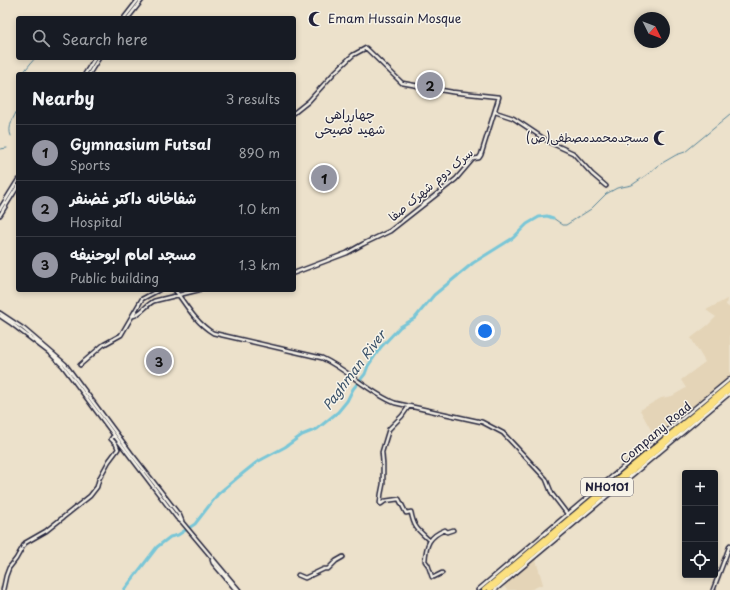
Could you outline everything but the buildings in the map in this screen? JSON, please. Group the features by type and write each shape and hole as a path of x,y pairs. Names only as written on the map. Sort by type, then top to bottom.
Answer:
{"highway":[{"name":"Company Road","path":"490,590 496,582 636,459 730,384"},
{"name":"Company Road","path":"484,590 496,582 730,389"}],"street":[{"path":"126,16 138,0"},
{"path":"130,16 142,0"},
{"name":"سرک دوم شهرک صفا","path":"296,111 309,101 353,55 366,48 402,83 452,92 499,97 483,150 479,158 473,159 456,180 386,234 364,243 347,253 296,272"},
{"path":"86,72 94,60"},
{"path":"90,72 98,60"},
{"path":"495,112 513,118 549,142 573,153 592,174 606,186"},
{"path":"0,209 16,183"},
{"path":"0,215 16,189"},
{"path":"80,365 103,345 118,337 133,316 142,299 155,292"},
{"path":"176,292 197,320 213,333 322,358 334,364 385,399 409,406 482,422 501,431 546,479 552,494 568,515"},
{"path":"133,316 138,314 149,303 191,292"},
{"path":"0,313 12,320 60,361 180,516 182,522"},
{"path":"0,316 60,361 177,518 182,522 212,559 213,563 236,590"},
{"path":"495,590 496,582 568,515 730,379"},
{"path":"478,590 496,582 730,393"},
{"path":"409,406 402,416 389,429 382,452 384,484 380,502 381,504 385,501 399,499 406,513 411,512 416,528 420,534 430,540"},
{"path":"3,590 9,568 25,543 53,526 93,493 109,461 118,449 111,438 114,435"},
{"path":"442,573 432,577 425,561 426,547 430,540 444,530 447,532 453,530"},
{"path":"713,590 730,544"},
{"path":"298,575 306,578 324,569 328,569 336,561 343,557"},
{"path":"212,559 216,561 239,590"},
{"path":"496,582 504,590"}],"shaded area":[{"path":"727,299 726,305 730,308 730,377 716,387 676,422 657,441 640,410 661,398 672,396 686,388 681,380 705,362 691,338 716,317 706,310"},
{"path":"535,557 543,584 530,590 507,590 503,585"}],"waterway":[{"path":"24,72 33,60"},
{"path":"11,136 10,126 16,113"},
{"path":"553,218 563,225 566,225 591,209 606,194 617,188 632,185 657,166 676,155 685,152 730,115"},
{"path":"0,149 7,148"},
{"name":"Paghman River","path":"124,590 157,547 170,537 178,535 195,524 218,494 237,478 257,462 285,447 302,435 317,429 338,412 365,374 368,366 381,347 400,327 415,318 434,295 473,263 513,238 527,224 539,217 547,216 553,218"}],"place":[{"name":"Emam Hussain Mosque","path":"316,19"},
{"name":"شفاخانه داکتر غضنفر","path":"430,85"},
{"name":"مسجدمحمدمصطفی(ص)","path":"661,138"},
{"name":"Gymnasium Futsal","path":"324,178"},
{"name":"مسجد امام ابوحنیفه","path":"159,361"}],"district":[{"name":"چهارراهی شهید فصیحی","path":"350,122"}]}
